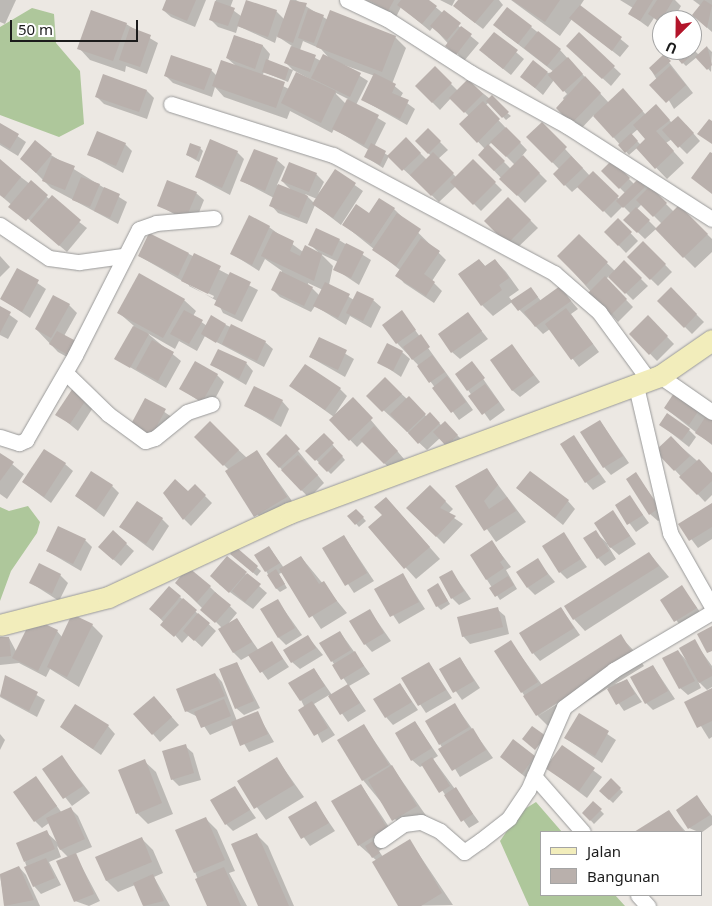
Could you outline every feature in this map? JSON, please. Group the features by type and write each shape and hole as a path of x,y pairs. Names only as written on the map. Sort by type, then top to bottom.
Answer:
{"main road":[{"path":"0,625 108,597 289,513 648,379 712,340"}],"street":[{"path":"347,0 387,19 471,73 567,126 712,219"},
{"path":"172,104 333,155 554,274 599,312 648,379 712,412"},
{"path":"0,437 19,443 26,440 66,373 123,256 144,226 214,218"},
{"path":"0,225 49,258 80,262 123,256"},
{"path":"66,373 108,414 145,441 155,438 187,412 212,404"},
{"path":"648,379 670,533 712,607"},
{"path":"381,840 404,824 420,822 440,831 464,852 509,818 534,776 554,724 576,697 712,612"},
{"path":"534,776 582,831"},
{"path":"639,896 648,906"}],"green space":[{"path":"32,8 54,14 56,43 80,71 84,124 59,137 0,115 0,27"},
{"path":"28,506 40,522 37,533 11,571 0,601 0,507 9,511"},
{"path":"536,802 561,831 540,831 540,896 616,896 625,906 529,906 500,841 520,812"}],"building":[{"path":"166,0 196,0 187,21 162,10"},
{"path":"246,0 277,10 268,37 237,26"},
{"path":"290,0 307,3 293,43 277,37"},
{"path":"369,0 394,0 388,11"},
{"path":"401,0 429,0 437,6 422,24 397,5"},
{"path":"458,0 494,0 475,23 453,6"},
{"path":"512,0 560,0 545,22"},
{"path":"637,0 653,0 640,21 628,14"},
{"path":"657,0 673,0 667,10 652,10 652,17 648,14"},
{"path":"704,0 712,5 707,28 702,24 702,10 696,10"},
{"path":"215,1 235,8 228,26 209,20"},
{"path":"580,5 622,37 612,51 569,18"},
{"path":"507,7 532,26 518,44 493,25"},
{"path":"308,9 324,15 314,43 298,38"},
{"path":"91,10 127,23 113,61 77,49"},
{"path":"330,10 396,36 382,72 316,47"},
{"path":"444,10 461,23 447,40 430,26"},
{"path":"461,26 472,34 456,55 445,46"},
{"path":"130,27 151,35 140,67 119,60"},
{"path":"538,31 561,49 547,66 524,48"},
{"path":"494,32 518,50 503,69 479,50"},
{"path":"579,32 615,66 602,79 566,46"},
{"path":"234,35 263,45 255,69 226,58"},
{"path":"291,46 316,55 310,72 284,63"},
{"path":"707,46 712,65 707,70 698,60 702,60 702,51"},
{"path":"323,54 361,73 350,97 311,78"},
{"path":"171,55 212,69 204,90 164,76"},
{"path":"568,57 583,74 563,92 548,75"},
{"path":"266,59 289,68 285,80 262,72"},
{"path":"221,60 285,82 276,108 212,86"},
{"path":"533,60 548,72 535,88 520,77"},
{"path":"658,60 671,61 655,75 649,68"},
{"path":"435,66 452,83 432,103 415,86"},
{"path":"670,66 686,85 666,103 649,85"},
{"path":"296,72 336,91 321,123 281,103"},
{"path":"374,73 396,84 392,93 409,100 400,119 361,100"},
{"path":"103,74 147,90 139,112 95,97"},
{"path":"585,76 601,93 571,124 556,108"},
{"path":"468,79 483,94 464,113 449,98"},
{"path":"623,88 643,111 613,138 593,116"},
{"path":"492,95 509,112 502,118 486,101"},
{"path":"347,99 379,115 364,145 332,129"},
{"path":"483,101 500,119 477,143 459,124"},
{"path":"656,104 670,120 656,131 674,151 655,169 636,148 645,139 633,125"},
{"path":"678,116 694,133 678,148 662,130"},
{"path":"709,119 712,121 712,144 697,134"},
{"path":"542,122 567,147 552,163 526,137"},
{"path":"0,123 19,134 10,149 0,143"},
{"path":"506,127 521,142 506,157 490,142"},
{"path":"428,128 441,141 428,154 415,141"},
{"path":"97,131 126,143 116,166 87,155"},
{"path":"631,133 638,141 625,153 618,145"},
{"path":"406,137 421,153 402,171 387,156"},
{"path":"210,139 238,151 222,188 195,177"},
{"path":"35,140 52,154 36,173 20,159"},
{"path":"190,143 201,147 196,159 186,155"},
{"path":"371,143 386,151 380,165 364,157"},
{"path":"488,144 505,161 494,171 478,155"},
{"path":"254,149 278,158 265,191 240,181"},
{"path":"433,152 454,173 431,196 410,175"},
{"path":"710,152 712,153 712,194 691,178"},
{"path":"523,155 540,173 517,196 499,179"},
{"path":"571,156 583,168 564,186 553,174"},
{"path":"52,157 75,166 65,190 42,181"},
{"path":"0,159 21,177 4,198 0,195"},
{"path":"473,159 496,182 473,205 450,182"},
{"path":"612,160 630,178 619,189 601,171"},
{"path":"289,162 317,173 309,192 281,181"},
{"path":"335,169 356,183 333,218 312,204"},
{"path":"593,171 619,196 603,212 577,187"},
{"path":"81,177 100,184 90,207 72,200"},
{"path":"638,179 645,187 623,208 616,201"},
{"path":"31,180 48,195 26,221 8,207"},
{"path":"167,180 197,192 186,218 157,206"},
{"path":"278,184 308,196 299,218 269,206"},
{"path":"650,186 667,203 653,217 636,200"},
{"path":"104,187 120,194 110,218 94,211"},
{"path":"52,195 81,220 59,246 30,221"},
{"path":"508,197 531,220 507,244 484,221"},
{"path":"379,198 395,208 371,244 342,225 356,204 369,213"},
{"path":"679,205 708,234 683,258 655,229"},
{"path":"636,207 650,220 637,233 623,220"},
{"path":"397,213 421,229 396,266 372,250"},
{"path":"249,215 270,226 252,265 230,254"},
{"path":"618,218 632,232 618,246 604,232"},
{"path":"316,228 340,239 332,256 308,245"},
{"path":"273,231 294,241 290,251 300,256 305,245 322,254 314,281 261,256"},
{"path":"149,233 189,253 178,276 138,256"},
{"path":"579,234 608,262 586,285 557,256"},
{"path":"421,238 440,251 424,274 435,282 426,296 395,276"},
{"path":"643,241 666,264 650,280 627,257"},
{"path":"346,243 364,252 351,278 333,270"},
{"path":"194,253 221,266 208,294 181,281"},
{"path":"479,259 485,266 495,259 509,278 499,285 502,290 481,306 458,274"},
{"path":"624,260 642,278 625,294 608,277"},
{"path":"17,268 39,280 22,312 0,299"},
{"path":"280,271 313,287 304,306 271,290"},
{"path":"230,272 251,282 235,315 214,305"},
{"path":"139,273 185,299 163,338 117,313"},
{"path":"605,276 627,299 610,316 588,293"},
{"path":"325,282 350,294 338,318 313,306"},
{"path":"560,286 571,301 535,327 524,312"},
{"path":"531,287 538,297 518,311 510,301"},
{"path":"671,287 697,314 684,328 657,301"},
{"path":"357,291 374,299 363,321 346,313"},
{"path":"53,295 70,304 51,338 35,329"},
{"path":"0,306 11,312 0,333"},
{"path":"566,308 593,344 571,360 545,324"},
{"path":"184,310 203,320 189,344 170,334"},
{"path":"402,310 416,330 396,344 382,325"},
{"path":"468,312 482,331 451,353 438,334"},
{"path":"211,315 226,324 216,343 201,334"},
{"path":"648,315 668,336 649,355 629,334"},
{"path":"231,324 266,341 257,361 222,344"},
{"path":"133,326 149,334 130,368 114,359"},
{"path":"57,331 76,341 68,355 49,344"},
{"path":"421,334 430,347 412,360 403,347"},
{"path":"319,337 347,350 338,370 309,357"},
{"path":"152,340 174,352 158,381 136,369"},
{"path":"387,343 403,351 393,371 377,363"},
{"path":"512,344 534,375 512,391 490,360"},
{"path":"218,349 247,362 239,379 210,365"},
{"path":"432,355 445,372 429,383 417,366"},
{"path":"195,361 218,374 202,402 179,389"},
{"path":"472,361 485,378 467,391 455,374"},
{"path":"305,364 341,388 325,410 289,386"},
{"path":"447,376 466,402 451,413 432,388"},
{"path":"385,377 402,394 382,412 366,396"},
{"path":"485,384 499,402 482,415 468,396"},
{"path":"254,386 283,400 273,420 244,406"},
{"path":"73,388 88,397 70,424 55,415"},
{"path":"674,393 699,410 689,425 664,408"},
{"path":"409,396 426,414 407,432 390,414"},
{"path":"353,397 373,418 349,441 329,420"},
{"path":"145,398 166,409 151,437 130,426"},
{"path":"430,412 440,423 418,444 408,433"},
{"path":"667,413 690,429 682,440 659,425"},
{"path":"706,416 712,420 712,444 695,433"},
{"path":"600,420 623,456 603,468 580,432"},
{"path":"210,421 239,450 223,466 194,437"},
{"path":"445,421 458,435 446,446 433,432"},
{"path":"374,426 398,451 384,464 360,440"},
{"path":"324,433 334,443 315,461 305,451"},
{"path":"286,434 300,449 279,468 266,454"},
{"path":"574,435 599,474 585,483 560,444"},
{"path":"671,436 690,456 674,471 655,451"},
{"path":"334,447 343,456 327,472 318,463"},
{"path":"44,449 66,463 44,497 22,482"},
{"path":"257,450 287,497 254,517 225,471"},
{"path":"0,453 14,462 0,481"},
{"path":"298,455 318,475 301,491 281,470"},
{"path":"699,459 712,473 712,481 697,495 679,477"},
{"path":"487,468 498,485 484,501 489,509 507,497 516,511 484,531 455,486"},
{"path":"91,471 113,485 96,510 75,496"},
{"path":"530,471 569,500 555,518 516,488"},
{"path":"636,472 659,508 649,515 626,479"},
{"path":"175,479 188,491 195,484 206,495 183,520 163,493"},
{"path":"430,485 446,501 440,508 456,516 436,537 406,508"},
{"path":"630,495 643,515 627,525 615,505"},
{"path":"386,497 430,547 404,569 368,527 382,515 374,507"},
{"path":"137,501 163,518 146,544 119,527"},
{"path":"712,503 712,527 689,541 678,524"},
{"path":"356,509 364,517 355,525 347,516"},
{"path":"613,510 630,536 610,548 594,523"},
{"path":"58,526 86,539 73,564 46,551"},
{"path":"113,530 127,543 113,560 98,547"},
{"path":"596,530 609,551 597,559 583,538"},
{"path":"564,532 581,559 559,573 542,546"},
{"path":"344,535 367,573 345,586 322,548"},
{"path":"492,540 504,559 500,562 504,568 486,580 470,555"},
{"path":"269,546 280,563 265,572 254,555"},
{"path":"236,547 258,566 253,573 230,554"},
{"path":"649,552 659,566 573,620 564,606"},
{"path":"227,556 247,572 229,593 210,576"},
{"path":"301,556 319,584 324,581 337,601 309,618 279,569"},
{"path":"538,558 548,574 527,588 516,572"},
{"path":"39,563 61,574 52,594 29,583"},
{"path":"188,567 211,586 197,602 175,583"},
{"path":"276,569 285,584 276,589 267,575"},
{"path":"452,570 464,591 451,599 439,577"},
{"path":"247,573 261,584 245,602 232,591"},
{"path":"403,573 419,602 390,617 374,589"},
{"path":"508,576 514,585 495,597 489,588"},
{"path":"438,583 448,601 436,607 427,590"},
{"path":"682,585 697,608 674,622 660,600"},
{"path":"169,586 181,596 161,619 149,609"},
{"path":"215,592 231,605 215,623 200,610"},
{"path":"183,598 197,610 174,637 160,625"},
{"path":"278,599 295,628 278,638 260,609"},
{"path":"498,607 503,627 462,637 457,617"},
{"path":"561,607 574,628 532,654 519,633"},
{"path":"370,609 384,633 364,645 349,621"},
{"path":"198,613 210,623 194,641 183,631"},
{"path":"72,614 93,624 67,677 47,667"},
{"path":"32,618 58,630 38,671 12,658"},
{"path":"237,618 252,642 233,653 218,629"},
{"path":"712,626 712,651 707,653 697,634"},
{"path":"340,631 351,650 331,662 319,643"},
{"path":"621,634 633,654 536,716 523,696"},
{"path":"308,635 316,648 291,663 283,650"},
{"path":"0,637 9,637 11,656 0,657"},
{"path":"695,639 712,670 712,676 699,683 679,648"},
{"path":"511,640 538,682 521,693 494,651"},
{"path":"272,641 283,659 260,673 248,655"},
{"path":"678,650 695,681 679,689 662,658"},
{"path":"355,651 364,666 341,680 332,665"},
{"path":"460,657 474,681 453,693 439,669"},
{"path":"237,662 254,701 235,709 219,669"},
{"path":"429,662 446,690 418,706 401,678"},
{"path":"653,665 668,691 645,704 630,677"},
{"path":"314,668 325,686 300,701 288,683"},
{"path":"215,673 225,696 185,712 176,689"},
{"path":"5,675 38,692 29,711 0,696"},
{"path":"627,679 635,694 616,705 607,689"},
{"path":"400,683 412,702 385,718 373,699"},
{"path":"348,684 360,703 340,715 328,696"},
{"path":"712,688 712,721 697,728 684,702"},
{"path":"154,696 172,717 152,735 133,714"},
{"path":"224,699 231,716 201,728 194,712"},
{"path":"312,701 328,728 314,736 298,710"},
{"path":"455,703 469,727 439,745 425,721"},
{"path":"75,704 109,725 93,749 60,727"},
{"path":"258,711 268,734 240,746 231,722"},
{"path":"579,713 609,731 595,756 564,738"},
{"path":"415,721 432,748 411,761 395,733"},
{"path":"364,724 389,765 362,781 337,740"},
{"path":"532,726 546,736 535,750 522,739"},
{"path":"473,728 486,750 452,771 438,749"},
{"path":"513,739 535,756 522,774 500,757"},
{"path":"186,744 194,773 171,780 162,751"},
{"path":"562,745 595,768 579,791 545,768"},
{"path":"62,755 83,786 63,799 42,769"},
{"path":"277,757 294,785 254,809 237,781"},
{"path":"432,757 450,786 439,793 421,764"},
{"path":"145,759 162,803 136,814 118,770"},
{"path":"392,765 417,806 392,821 368,780"},
{"path":"36,776 57,806 34,822 13,792"},
{"path":"611,778 621,788 609,800 599,791"},
{"path":"361,784 387,828 358,846 331,801"},
{"path":"235,786 250,810 225,825 210,800"},
{"path":"456,787 473,814 461,822 444,795"},
{"path":"697,795 710,815 688,829 676,810"},
{"path":"316,801 329,823 301,839 288,817"},
{"path":"593,801 602,809 590,821 582,813"},
{"path":"71,807 85,839 60,850 46,818"},
{"path":"669,810 683,831 636,831"},
{"path":"206,817 225,860 194,873 175,830"},
{"path":"47,830 55,849 24,862 16,843"},
{"path":"257,833 289,906 258,906 231,844"},
{"path":"142,837 152,862 106,881 95,857"},
{"path":"410,839 442,893 421,906 398,906 372,862"},
{"path":"373,841 380,853 372,858 365,846"},
{"path":"76,853 94,894 74,902 56,861"},
{"path":"46,858 55,878 33,887 24,867"},
{"path":"19,866 34,900 4,906 0,874"},
{"path":"224,867 241,906 207,906 195,879"},
{"path":"153,874 164,901 143,906 133,883"}]}
